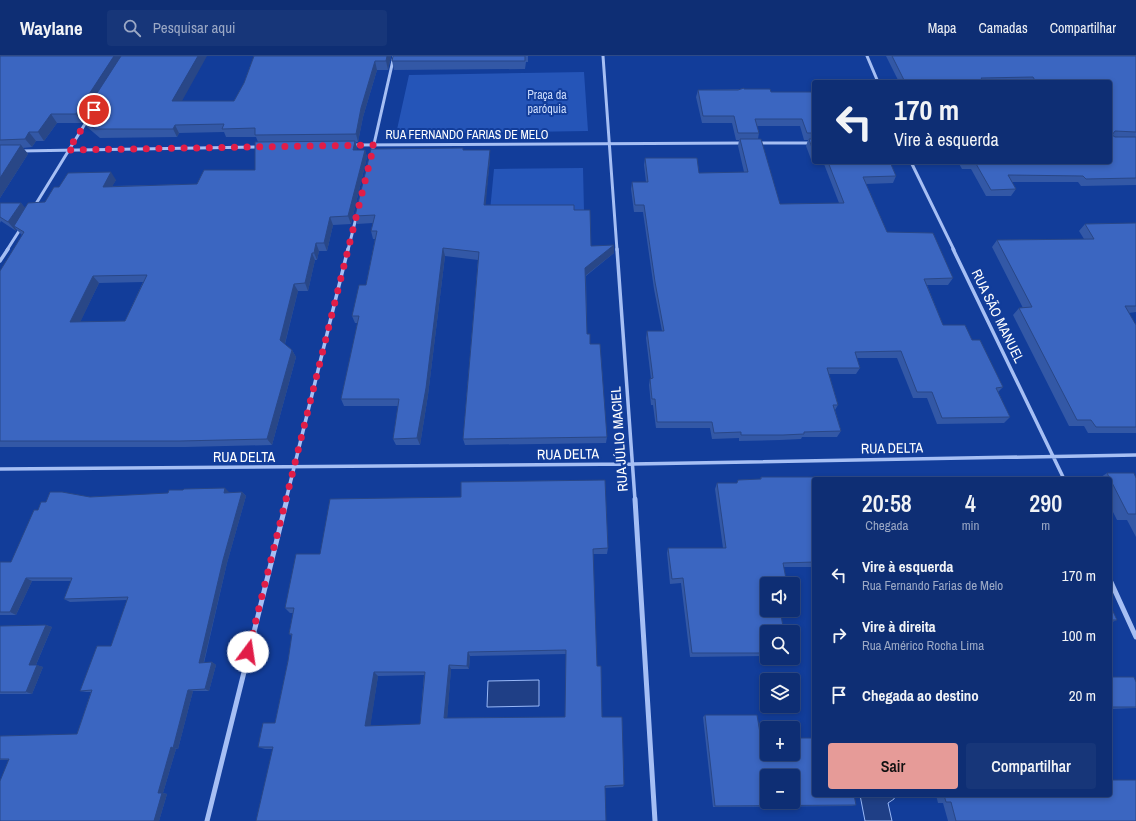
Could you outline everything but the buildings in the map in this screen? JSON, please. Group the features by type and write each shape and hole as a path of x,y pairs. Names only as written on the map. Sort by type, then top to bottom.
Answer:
{"street":[{"path":"370,160 394,56"},
{"name":"RUA JÚLIO MACIEL","path":"603,56 608,144 632,464 655,821"},
{"path":"867,56 877,80"},
{"path":"30,213 90,116"},
{"name":"RUA FERNANDO FARIAS DE MELO","path":"351,145 812,143"},
{"path":"15,151 264,146"},
{"name":"RUA SÃO MANUEL","path":"912,164 1063,477"},
{"path":"207,821 359,206"},
{"path":"0,261 23,226"},
{"name":"RUA DELTA","path":"0,469 632,464 1136,455"},
{"path":"1112,584 1136,637"}],"green space":[{"name":"Praça da paróquia","path":"584,72 588,131 396,134 409,75"},
{"path":"583,168 584,211 490,211 494,169"}],"shaded area":[{"path":"539,680 539,706 487,707 488,681"},
{"path":"860,797 894,797 888,803 892,821 865,821"}],"route":[{"path":"94,110 68,150 374,145 248,652"}]}
